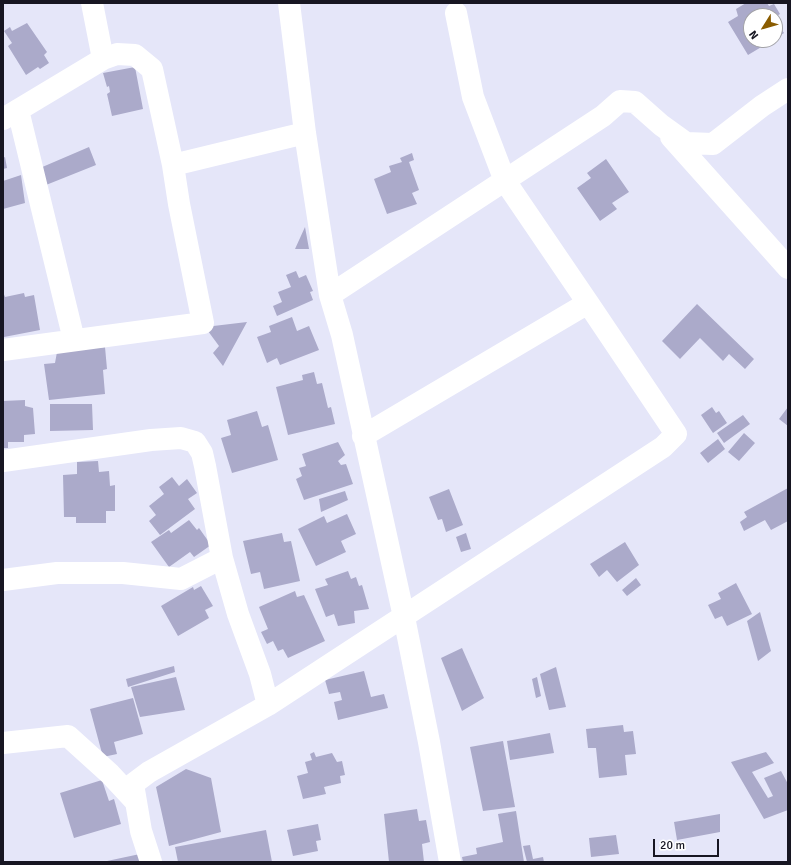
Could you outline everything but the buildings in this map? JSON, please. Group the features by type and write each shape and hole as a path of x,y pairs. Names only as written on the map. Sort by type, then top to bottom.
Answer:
{"street":[{"path":"92,3 103,59"},
{"path":"289,3 305,133 330,295 342,335 404,617 429,742 450,862"},
{"path":"151,862 141,831 133,784 149,772 268,705 663,447 676,434 505,181 473,97 459,6"},
{"path":"3,350 203,323 179,204 173,164 152,69 135,55 117,54 103,59 11,115 74,340"},
{"path":"330,295 603,116 620,100 635,102 661,125 686,143 713,144 762,106 788,89"},
{"path":"661,125 788,268"},
{"path":"173,164 305,133"},
{"path":"363,436 588,303"},
{"path":"3,461 151,440 188,439 194,442 202,453 222,558 238,614 260,674 268,705"},
{"path":"3,580 57,572 123,572 181,579 222,558"},
{"path":"3,743 68,736 110,774 136,802"}]}
